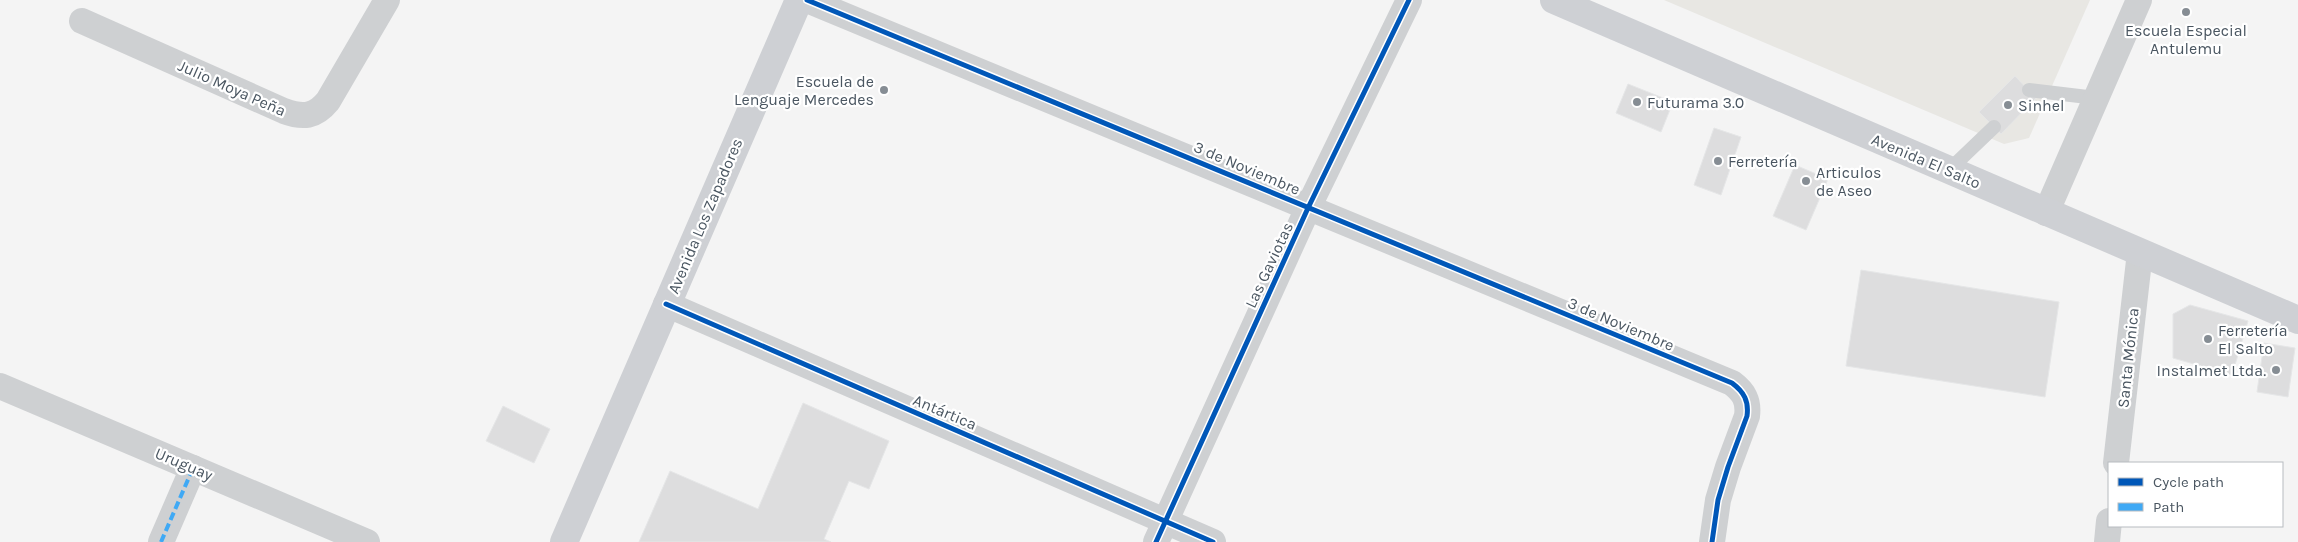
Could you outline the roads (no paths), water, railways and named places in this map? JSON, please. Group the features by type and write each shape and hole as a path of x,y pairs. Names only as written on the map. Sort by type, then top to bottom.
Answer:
{"main road":[{"name":"Avenida Los Zapadores","path":"564,542 799,0"},
{"name":"Avenida El Salto","path":"1554,0 2298,320"}],"street":[{"name":"Julio Moya Peña","path":"82,22 284,111 302,116 321,110 328,101 387,0"},
{"name":"3 de Noviembre","path":"807,0 1732,383 1746,398 1747,416 1718,500 1712,542"},
{"name":"Las Gaviotas","path":"1161,532 1308,208 1408,0"},
{"path":"2046,213 2139,0"},
{"name":"Santa Mónica","path":"2116,462 2140,252"},
{"name":"Antártica","path":"666,304 1161,532 1213,542"},
{"name":"Uruguay","path":"0,386 368,542"},
{"path":"161,542 193,468"},
{"path":"2107,542 2108,527"}],"lane":[{"path":"2029,90 2096,98"},
{"path":"1948,171 1994,127"}],"place":[{"name":"Escuela Especial Antulemu","path":"2186,12"},
{"name":"Escuela de Lenguaje Mercedes","path":"884,90"},
{"name":"Futurama 3.0","path":"1637,102"},
{"name":"Sinhel","path":"2008,105"},
{"name":"Ferretería","path":"1718,161"},
{"name":"Articulos de Aseo","path":"1806,181"},
{"name":"Ferretería El Salto","path":"2208,339"},
{"name":"Instalmet Ltda.","path":"2276,370"}]}
